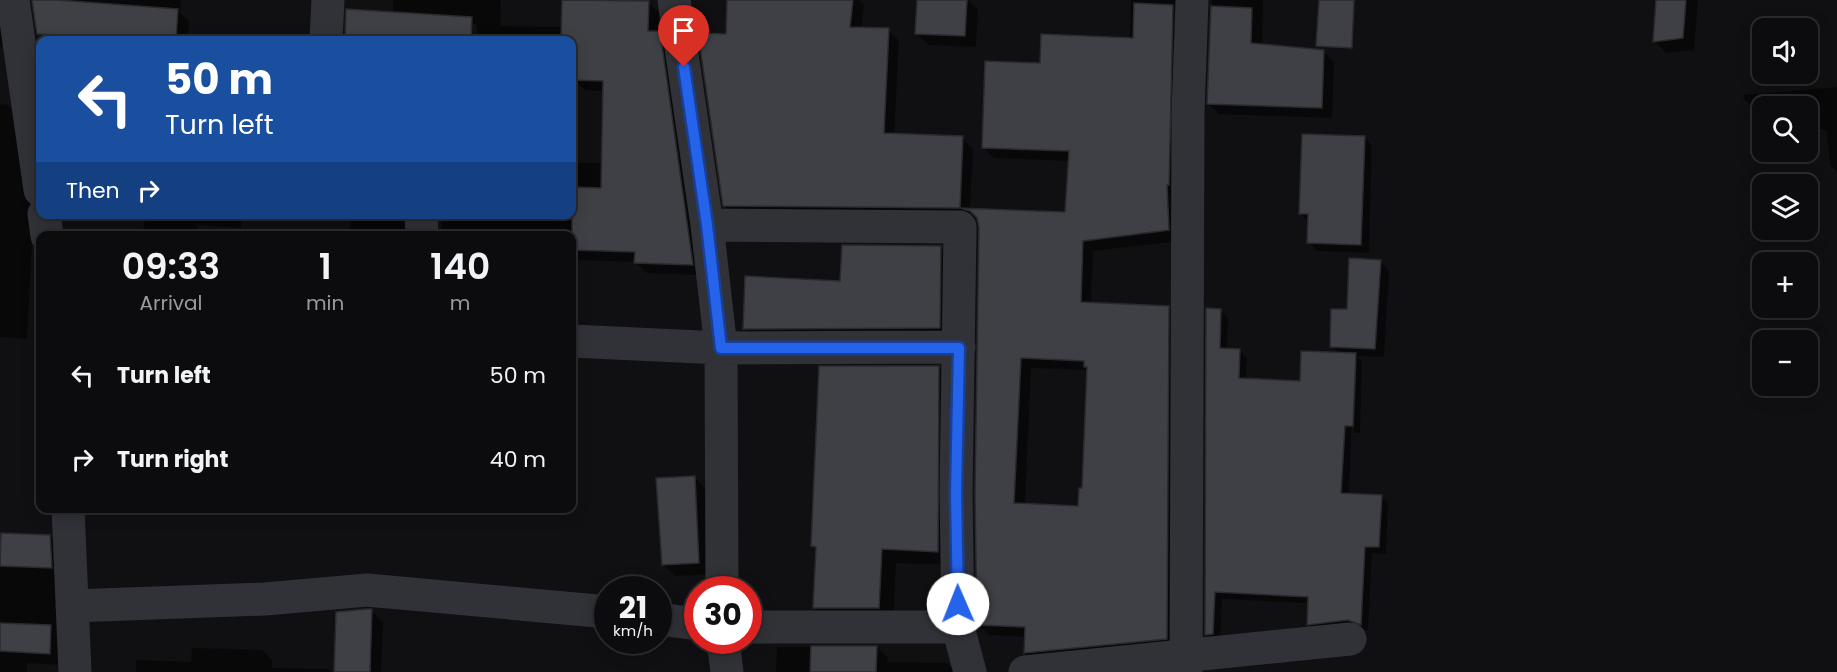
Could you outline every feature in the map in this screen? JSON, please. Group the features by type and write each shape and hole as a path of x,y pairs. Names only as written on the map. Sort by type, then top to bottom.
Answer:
{"street":[{"path":"13,0 11,56 36,172"},
{"path":"326,36 328,0"},
{"path":"674,0 707,225 721,348 722,576"},
{"path":"1186,664 1188,113 1192,0"},
{"path":"707,225 960,226 956,493 958,627 970,672"},
{"path":"576,341 721,348 959,348"},
{"path":"68,513 75,672"},
{"path":"72,606 265,599 366,590 594,611"},
{"path":"762,627 958,627"},
{"path":"1025,672 1186,664 1350,639"},
{"path":"725,654 727,672"}],"building":[{"path":"32,0 178,9 176,36 37,34"},
{"path":"562,0 649,1 648,31 660,31 693,265 634,263 635,252 576,250 576,231 572,231 572,219 576,219 576,187 601,188 603,81 576,80 576,36 561,36"},
{"path":"727,0 853,0 850,27 889,28 884,133 963,136 960,208 723,206 698,33 726,34"},
{"path":"917,0 967,0 965,36 915,34"},
{"path":"1319,0 1354,0 1352,48 1316,46"},
{"path":"1656,0 1686,0 1683,38 1653,42"},
{"path":"1134,3 1173,5 1169,185 1167,185 1169,230 1083,241 1081,302 1169,306 1167,639 1024,653 1025,627 977,625 975,493 979,227 977,218 970,211 960,208 1065,212 1069,151 982,148 985,61 1040,63 1041,34 1133,38","holes":["1021,358 1084,361 1084,367 1087,367 1082,488 1079,488 1078,506 1014,503"]},
{"path":"1211,6 1252,8 1251,43 1324,50 1322,108 1207,104"},
{"path":"346,9 472,17 471,36 345,36"},
{"path":"1302,134 1365,136 1361,245 1307,243 1308,214 1299,214"},
{"path":"842,245 941,246 940,328 743,329 745,276 840,281"},
{"path":"1349,258 1381,260 1375,349 1330,347 1331,309 1347,309"},
{"path":"1206,308 1221,309 1220,348 1240,349 1239,378 1300,381 1301,351 1356,353 1353,426 1345,426 1341,493 1382,495 1379,547 1365,547 1361,625 1348,620 1307,625 1308,597 1215,592 1213,634 1205,635"},
{"path":"819,366 939,366 938,552 882,549 879,608 813,608 816,547 811,546"},
{"path":"695,476 699,563 662,565 656,478"},
{"path":"1,533 50,535 52,568 0,566"},
{"path":"372,609 370,672 334,672 336,612"},
{"path":"0,623 51,625 50,654 0,651"},
{"path":"811,646 877,646 876,672 810,672"}],"route":[{"path":"684,67 707,225 721,348 959,348 956,493 958,604"}]}
